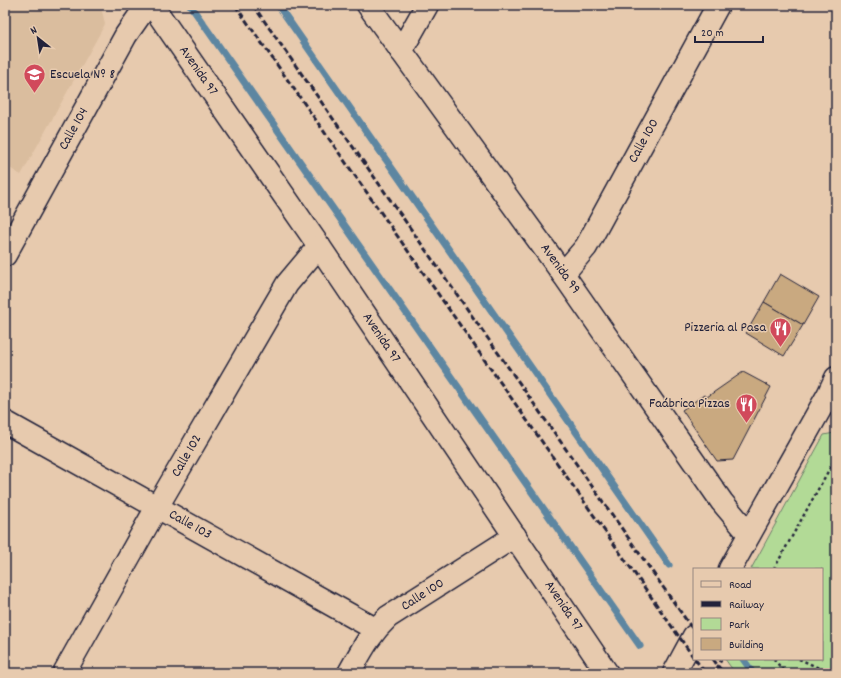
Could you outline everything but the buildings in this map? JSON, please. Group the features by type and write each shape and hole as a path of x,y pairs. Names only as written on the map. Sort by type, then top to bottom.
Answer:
{"street":[{"name":"Calle 104","path":"5,255 126,35 147,5"},
{"name":"Avenida 97","path":"152,5 319,246 607,673"},
{"name":"Avenida 99","path":"368,5 563,274 722,502 749,534"},
{"path":"401,51 427,5"},
{"name":"Calle 100","path":"563,274 586,247 718,5"},
{"name":"Calle 102","path":"64,673 157,507 287,284 319,246"},
{"path":"731,568 833,391"},
{"name":"Calle 103","path":"5,422 376,629"},
{"name":"Calle 100","path":"350,673 368,638 388,617 515,536"},
{"path":"674,673 693,638"}],"path":[{"path":"775,568 836,457"},
{"path":"714,673 721,660"},
{"path":"775,660 785,673"},
{"path":"801,660 830,673"}],"shaded area":[{"name":"Escuela Nº 8","path":"5,5 97,5 102,11 105,24 21,175 5,165"}],"green space":[{"path":"836,433 836,673 735,673 726,660 823,660 823,568 752,568 824,435"}],"waterway":[{"path":"190,5 640,646"},
{"path":"278,5 669,565"},
{"path":"744,660 753,673"}],"railway":[{"path":"235,5 693,657"},
{"path":"253,5 693,630"},
{"path":"696,660 705,673"},
{"path":"714,660 723,673"}],"place":[{"name":"Escuela Nº 8","path":"35,94"},
{"name":"Pizzeria al Pasa","path":"781,348"},
{"name":"Faábrica Pizzas","path":"746,424"}]}
